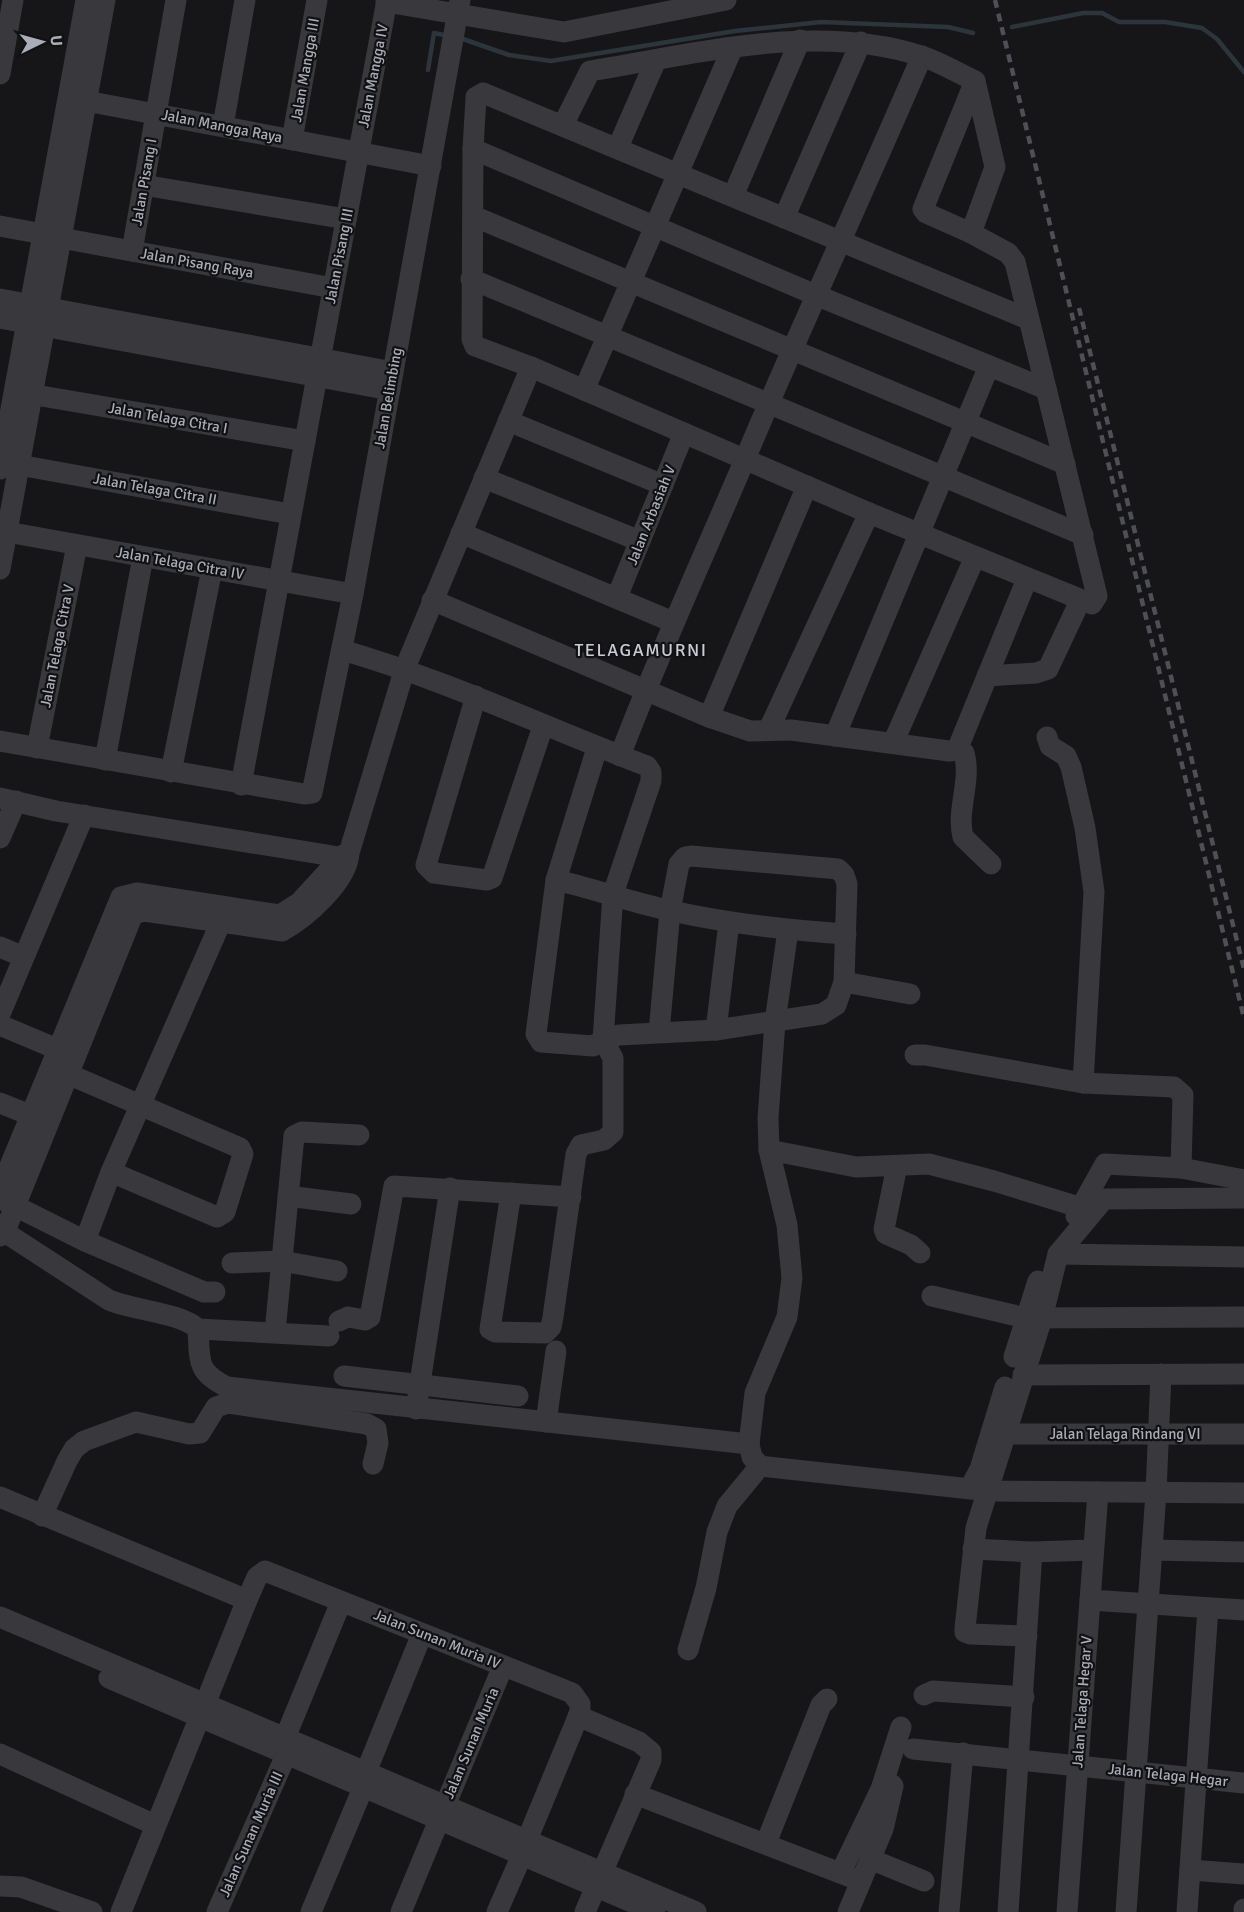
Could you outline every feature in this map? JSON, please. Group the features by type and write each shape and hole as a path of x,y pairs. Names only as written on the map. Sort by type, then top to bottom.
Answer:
{"street":[{"path":"0,569 7,532 16,391 38,315 52,236 86,0"},
{"path":"52,236 86,101 105,0"},
{"name":"Jalan Pisang I","path":"132,251 176,0"},
{"path":"223,126 245,0"},
{"name":"Jalan Mangga III","path":"292,140 317,0"},
{"path":"387,1 458,7 564,32 726,0"},
{"name":"Jalan Mangga IV","path":"358,152 387,1"},
{"name":"Jalan Belimbing","path":"241,785 310,794 314,791 353,594 458,7"},
{"path":"0,74 8,12"},
{"path":"733,196 800,40"},
{"path":"563,125 588,72 800,40 861,42 922,56 975,81"},
{"path":"784,218 861,42"},
{"path":"584,390 732,49"},
{"path":"620,756 673,622 922,56"},
{"path":"618,147 656,60"},
{"path":"971,233 995,167 975,81"},
{"path":"975,81 923,209 926,213 971,233 1012,257 1028,319 1046,389 1083,535 1097,596 1092,604 1080,602 472,343 473,149 476,98 481,93 618,147 1028,319"},
{"name":"Jalan Mangga Raya","path":"86,101 431,166"},
{"path":"473,149 818,296 1046,389"},
{"name":"Jalan Pisang III","path":"241,785 358,152"},
{"path":"143,185 346,219"},
{"path":"472,216 1065,464"},
{"name":"Jalan Pisang Raya","path":"0,226 333,288"},
{"path":"471,279 1083,535"},
{"path":"0,299 38,315 391,381"},
{"path":"0,318 38,315"},
{"path":"835,736 989,366"},
{"path":"531,367 405,668 345,857 282,931 220,924 144,911 133,914 30,1115 5,1198 2,1232 109,1300 127,1308 181,1318 198,1329 275,1332 334,1328 348,1317 365,1320 370,1317 394,1185 571,1197"},
{"name":"Jalan Telaga Citra I","path":"16,391 305,441"},
{"path":"508,421 663,484"},
{"name":"Jalan Arbasiah V","path":"617,597 684,433"},
{"name":"Jalan Telaga Citra II","path":"10,467 291,514"},
{"path":"484,478 640,541"},
{"path":"709,717 807,486"},
{"path":"769,729 869,513"},
{"name":"Jalan Telaga Citra IV","path":"7,532 353,594"},
{"path":"461,533 673,622"},
{"name":"Jalan Telaga Citra V","path":"37,748 77,545"},
{"path":"105,760 143,556"},
{"path":"894,743 975,557"},
{"path":"171,772 212,569"},
{"path":"957,750 1027,579"},
{"path":"432,600 709,717 750,731 769,729 957,750 964,753 967,771 961,811 963,837 991,864"},
{"path":"987,676 1036,673 1048,669 1080,602"},
{"path":"342,650 405,668 477,696 543,726 647,766 651,772 651,781 613,894 603,1040 613,1058 613,1132 604,1140 581,1145 576,1154 551,1327 544,1333 492,1332 489,1326 511,1192"},
{"path":"477,696 426,865 434,873 487,880 492,878 543,726"},
{"path":"1047,737 1050,747 1066,756 1071,767 1085,828 1094,892 1083,1083"},
{"path":"0,741 241,785"},
{"path":"597,748 556,880 537,1038 540,1042 593,1046 619,1035 716,1030 822,1014 836,1005 844,982 847,884 844,874 838,868 685,857 679,864 670,911 659,1032"},
{"path":"0,838 8,800 84,815 345,857"},
{"path":"0,1014 84,815"},
{"path":"556,880 670,911 729,922 788,930 846,934"},
{"path":"5,1198 121,897 136,893 273,915 303,909"},
{"path":"716,1030 729,922"},
{"path":"85,1241 111,1172 220,924"},
{"path":"788,930 775,1022 768,1118 770,1150 787,1225 792,1278 787,1317 755,1394 749,1444 752,1457 760,1466 979,1490 1244,1494"},
{"path":"0,947 24,957"},
{"path":"844,982 910,994"},
{"path":"0,1025 58,1063 140,1106 240,1148 243,1161 225,1212 217,1217 111,1172"},
{"path":"915,1055 925,1054 1083,1083 1174,1087 1183,1095 1181,1168"},
{"path":"0,1103 30,1115"},
{"path":"275,1332 294,1136 297,1133 359,1135"},
{"path":"770,1150 846,1166 929,1164 1027,1190 1082,1208"},
{"path":"979,1490 1007,1434 1023,1375 1048,1251 1082,1208 1105,1164 1181,1168 1244,1180"},
{"path":"897,1166 884,1229 886,1234 911,1245 920,1253"},
{"path":"417,1409 450,1188"},
{"path":"288,1196 351,1204"},
{"path":"5,1198 85,1241 204,1292 215,1292"},
{"path":"1027,1636 966,1632 981,1469 1058,1254 1104,1199 1244,1198"},
{"path":"1058,1254 1244,1257"},
{"path":"232,1263 282,1261 337,1271"},
{"path":"932,1296 1034,1318 1244,1317"},
{"path":"198,1329 201,1368 212,1380 227,1387 749,1444"},
{"path":"546,1422 556,1351"},
{"path":"1126,1912 1156,1493 1161,1374"},
{"path":"1023,1375 1244,1374"},
{"path":"344,1376 518,1396"},
{"path":"42,1516 67,1461 74,1449 84,1441 136,1422 189,1434 200,1433 216,1407 228,1403 367,1424 376,1429 378,1443 373,1464"},
{"name":"Jalan Telaga Rindang VI","path":"1007,1434 1244,1434"},
{"path":"688,1650 703,1599 717,1532 727,1506 760,1466"},
{"name":"Jalan Telaga Hegar V","path":"1067,1912 1098,1492"},
{"path":"0,1497 247,1599"},
{"path":"973,1549 1032,1552 1093,1550"},
{"path":"1152,1550 1244,1552"},
{"path":"1008,1912 1020,1760 1032,1552"},
{"path":"122,1912 155,1825 208,1714 268,1587 277,1574 265,1571 260,1574 247,1599 208,1714 135,1912"},
{"name":"Jalan Sunan Muria IV","path":"277,1574 341,1602 572,1694 580,1704 578,1716"},
{"path":"1090,1600 1244,1610"},
{"name":"Jalan Sunan Muria III","path":"217,1912 341,1602"},
{"path":"1187,1912 1208,1608"},
{"path":"0,1617 208,1714"},
{"path":"0,1629 600,1879 696,1912"},
{"path":"310,1912 422,1634"},
{"name":"Jalan Sunan Muria","path":"401,1912 503,1666"},
{"path":"924,1695 933,1691 1024,1697"},
{"path":"766,1843 821,1705 827,1700"},
{"path":"497,1912 578,1716 647,1748 651,1760 585,1912"},
{"path":"841,1872 886,1777 901,1727"},
{"name":"Jalan Telaga Hegar","path":"914,1749 1136,1770 1244,1783"},
{"path":"0,1754 155,1825"},
{"path":"948,1912 963,1754"},
{"path":"848,1912 883,1829 893,1786 886,1777"},
{"path":"635,1794 861,1881"},
{"path":"870,1859 924,1881"},
{"path":"1190,1870 1244,1874"},
{"path":"600,1879 655,1912"},
{"path":"0,1886 21,1887 92,1912"}],"waterway":[{"path":"1012,27 1083,13 1102,13 1119,22 1165,22 1202,28 1217,39 1244,72"},
{"path":"460,38 509,55 551,61 735,31 821,22 948,27 973,33"},
{"path":"428,70 434,33 449,36"}],"railway":[{"path":"995,0 1244,1018"},
{"path":"1079,308 1244,969"}],"district":[{"name":"TELAGAMURNI","path":"641,650"}]}
